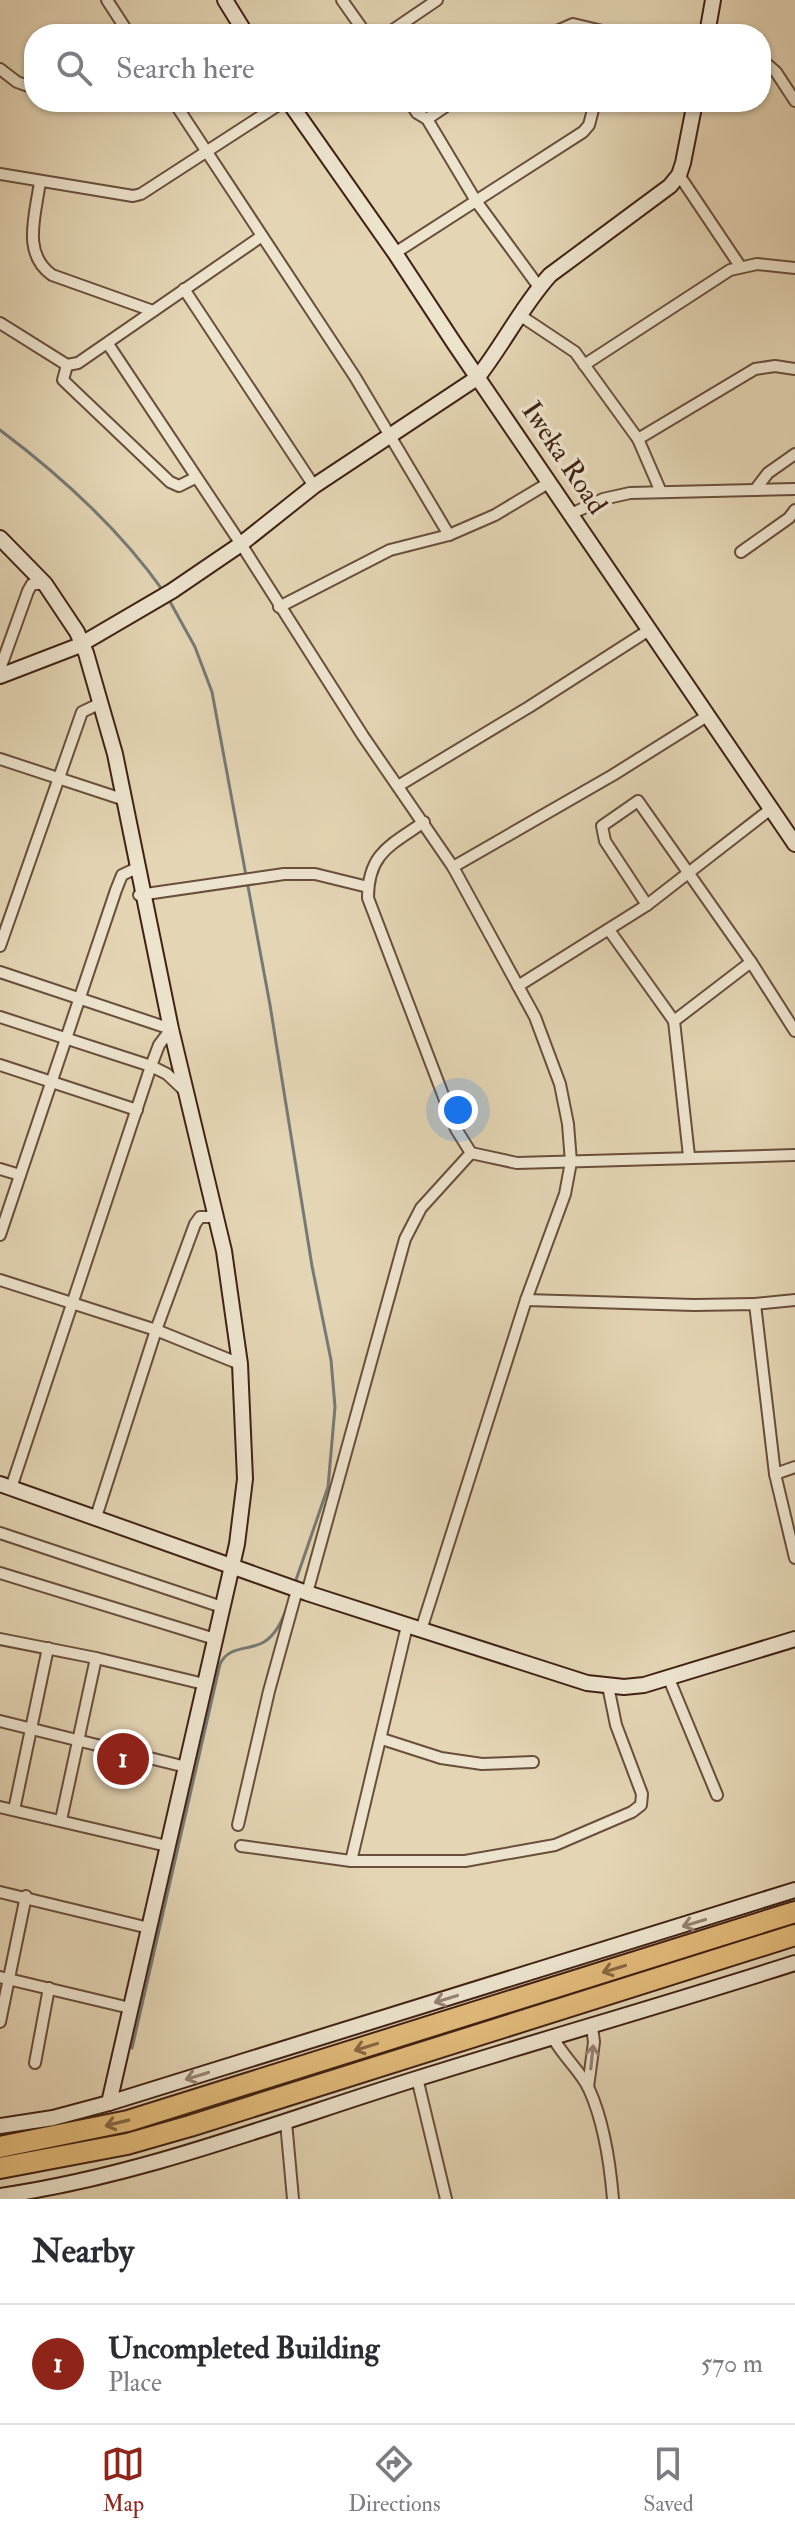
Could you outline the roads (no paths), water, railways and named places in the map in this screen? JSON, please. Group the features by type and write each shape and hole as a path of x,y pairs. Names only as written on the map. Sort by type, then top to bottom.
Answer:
{"highway":[{"path":"0,2147 128,2121 738,1919 795,1912"},
{"path":"0,2168 127,2144 190,2126 795,1935"}],"street":[{"path":"107,0 123,24"},
{"path":"225,0 240,24"},
{"path":"342,0 359,24"},
{"path":"402,24 437,0"},
{"path":"709,24 713,0"},
{"path":"771,68 795,101"},
{"path":"0,69 24,84"},
{"path":"181,112 392,435 423,495 449,535"},
{"path":"0,174 133,196 141,194 267,112"},
{"name":"Iweka Road","path":"296,112 795,844"},
{"path":"416,112 427,119 476,201 539,287"},
{"path":"427,119 437,112"},
{"path":"395,253 583,132 589,125 592,112"},
{"path":"0,676 82,643 167,595 241,544 314,486 477,378 539,287 587,246 670,186 679,175 693,112"},
{"path":"679,175 740,266"},
{"path":"40,181 32,246 41,267 52,275 153,311"},
{"path":"0,323 67,365 78,363 262,236"},
{"path":"584,365 740,266 771,264 795,268"},
{"path":"184,289 314,486"},
{"path":"521,316 562,341 584,365 638,439 661,492"},
{"path":"108,344 241,544 363,736 453,867 535,1017 560,1084 568,1124 571,1162 565,1194 414,1628 351,1861"},
{"path":"67,365 63,380 170,482 179,486 195,478"},
{"path":"638,439 755,369 775,366 795,369"},
{"path":"755,490 768,473 795,454"},
{"path":"279,607 390,550 449,535 495,515 550,482"},
{"path":"571,514 603,499 630,493 795,489"},
{"path":"741,552 789,518 795,510"},
{"path":"0,538 45,584 66,612 82,643 101,703 139,867 141,896 224,1251 240,1364 245,1479 232,1566 109,2103"},
{"path":"0,669 28,591 32,584 45,584"},
{"path":"398,786 649,630"},
{"path":"0,946 82,712 101,703"},
{"path":"453,867 613,775 707,716"},
{"path":"0,759 125,800"},
{"path":"647,905 605,841 602,826 638,801 751,962 795,1031"},
{"path":"518,986 647,905 772,808"},
{"path":"424,822 389,847 377,860 368,875 368,898 451,1115 471,1153 517,1163 795,1155"},
{"path":"0,1235 122,875 139,867"},
{"path":"141,896 239,880 315,874 368,887"},
{"path":"609,930 674,1021 689,1156"},
{"path":"674,1021 751,962"},
{"path":"0,972 171,1029"},
{"path":"0,1017 151,1066 167,1074 187,1093"},
{"path":"171,1029 159,1045 151,1066 73,1302 5,1486 302,1592 532,1667 608,1686 644,1685 669,1679 795,1639"},
{"path":"0,1065 137,1110"},
{"path":"238,1825 269,1691 302,1592 405,1239 421,1208 471,1153"},
{"path":"0,1169 20,1175"},
{"path":"96,1517 156,1330 195,1224 200,1217 215,1217"},
{"path":"0,1280 156,1330 240,1364"},
{"path":"526,1300 694,1305 795,1300"},
{"path":"755,1304 775,1474 795,1558"},
{"path":"775,1474 795,1467"},
{"path":"0,1533 222,1607"},
{"path":"0,1573 215,1639"},
{"path":"0,1639 204,1684"},
{"path":"14,1810 48,1648"},
{"path":"61,1820 96,1658"},
{"path":"669,1679 717,1795"},
{"path":"241,1846 351,1861 465,1861 555,1845 632,1812 641,1805 642,1794 616,1725 608,1686"},
{"path":"0,1721 186,1767"},
{"path":"382,1739 441,1758 468,1762 533,1762"},
{"path":"0,1807 167,1846"},
{"path":"0,2126 53,2118 109,2103 738,1919 795,1890"},
{"path":"0,1892 149,1928"},
{"path":"0,2022 4,1978 26,1896"},
{"path":"0,2196 65,2185 201,2150 417,2078 795,1963"},
{"path":"4,1978 130,2008"},
{"path":"35,2063 49,1988"},
{"path":"588,2087 594,2042 592,2027"},
{"path":"553,2038 588,2087 602,2130 613,2199"},
{"path":"417,2078 446,2199"},
{"path":"286,2122 293,2199"}],"waterway":[{"path":"0,430 88,505 129,547 164,592"},
{"path":"168,598 195,647 212,692 331,1360 335,1407 328,1487 296,1580"},
{"path":"132,2048 220,1664 229,1654 269,1639 288,1604"}],"place":[{"name":"Uncompleted Building","path":"123,1759"}]}
